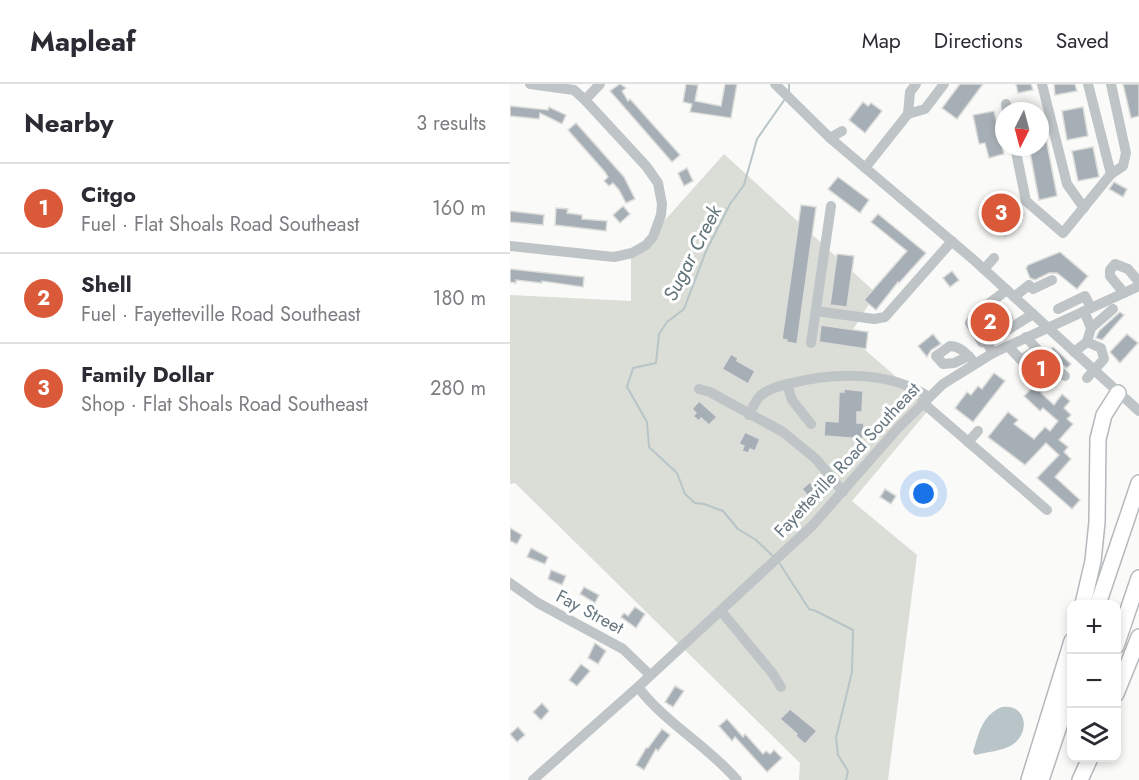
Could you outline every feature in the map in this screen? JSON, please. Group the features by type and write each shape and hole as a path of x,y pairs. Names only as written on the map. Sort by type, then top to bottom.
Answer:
{"highway":[{"path":"1084,600 1093,561 1097,522 1098,439 1104,415 1118,393"},
{"path":"1099,600 1139,483"},
{"path":"1121,631 1139,578"},
{"path":"1121,682 1139,637"},
{"path":"1029,780 1067,654"},
{"path":"1041,780 1067,699"},
{"path":"1072,780 1079,762"},
{"path":"1080,780 1087,762"}],"street":[{"path":"510,246 614,256 632,253 646,245 653,237 661,215 662,204 658,183 646,166 585,100 574,90 530,84"},
{"path":"585,100 600,84"},
{"path":"775,84 830,138 952,241 1033,314 1090,374 1138,410"},
{"path":"865,168 909,114 910,92 916,84"},
{"path":"909,114 925,110 944,84"},
{"path":"1042,84 1067,184 1084,208"},
{"path":"1088,84 1111,174"},
{"path":"1017,156 1026,201 1063,233 1111,174 1123,166 1126,153 1111,84"},
{"path":"830,138 842,131"},
{"path":"811,343 831,206"},
{"path":"816,311 874,319 885,317 952,241"},
{"path":"984,269 994,258"},
{"path":"1124,293 1110,276 1110,270 1115,264 1128,269 1139,284"},
{"path":"1033,314 990,348 982,342 970,323 980,310 1010,293 1028,284 1052,280"},
{"name":"Fayetteville Road Southeast","path":"533,780 638,687 812,526 897,428 972,360 990,348 1008,346 1087,309 1112,307 1124,293 1139,284"},
{"path":"1058,309 1085,296 1091,328 1087,342 1076,359"},
{"path":"1091,328 1112,307"},
{"path":"1026,337 1046,360"},
{"path":"1087,342 1101,348 1104,359 1090,374"},
{"path":"1008,346 1021,360 1037,350"},
{"path":"749,415 762,395 787,384 814,377 866,377 902,384 917,390 968,442 1047,510"},
{"path":"787,384 792,400 811,424"},
{"path":"699,389 710,392 783,432 816,459 843,492"},
{"path":"968,442 978,431"},
{"name":"Fay Street","path":"510,583 538,603 623,649 650,675"},
{"path":"721,610 774,674 781,687"},
{"path":"638,687 648,700 711,753 736,780"}],"shaded area":[{"path":"724,154 876,293 849,336 931,407 852,501 917,555 888,780 799,780 800,763 515,483 510,484 510,295 631,301 631,258"},
{"path":"1011,707 1021,715 1024,721 1022,734 1008,747 975,755 973,752 982,725 995,710"}],"building":[{"path":"620,84 626,88 622,91 628,101 630,99 680,155 672,162 610,91"},
{"path":"686,84 698,85 695,101 721,106 725,84 737,84 731,118 690,112 692,104 683,102"},
{"path":"960,84 983,84 957,119 942,108"},
{"path":"1016,84 1031,84 1033,90 1018,93"},
{"path":"1054,84 1075,84 1077,91 1055,95"},
{"path":"1123,84 1139,84 1139,116 1131,118"},
{"path":"863,102 868,106 871,103 882,111 865,133 849,120"},
{"path":"510,106 548,110 549,107 566,115 562,124 540,113 539,119 510,116"},
{"path":"1083,107 1088,136 1067,140 1062,111"},
{"path":"994,111 996,156 989,158 985,143 979,144 973,115"},
{"path":"576,123 624,177 635,199 626,203 613,183 609,186 604,181 608,177 605,172 568,130"},
{"path":"1093,147 1099,177 1078,181 1072,151"},
{"path":"1049,154 1057,196 1039,200 1031,156 1049,156"},
{"path":"687,168 693,181 684,186 678,173"},
{"path":"838,177 869,200 860,213 828,189"},
{"path":"1114,182 1127,189 1123,197 1109,189"},
{"path":"999,192 1024,214 1005,236 980,214"},
{"path":"801,205 816,207 797,344 782,339"},
{"path":"623,206 630,214 620,223 613,215"},
{"path":"556,208 568,209 567,213 582,215 582,219 607,221 606,231 555,225"},
{"path":"510,211 544,215 543,225 510,222"},
{"path":"878,214 926,253 898,282 876,310 864,300 907,251 871,222"},
{"path":"1060,252 1088,276 1077,289 1057,273 1049,273 1035,280 1030,278 1026,268 1028,265"},
{"path":"837,254 854,256 847,307 830,305"},
{"path":"510,269 584,277 583,287 542,281 542,283 516,280 516,283 510,282"},
{"path":"952,271 959,280 950,287 943,278"},
{"path":"1005,307 1013,318 986,335 980,324 986,320 984,317 991,311 994,315"},
{"path":"1120,312 1124,315 1102,340 1096,338 1099,331"},
{"path":"821,325 868,332 866,349 819,342"},
{"path":"933,334 941,344 931,350 927,357 918,346"},
{"path":"1127,334 1138,343 1120,363 1110,352"},
{"path":"1053,347 1071,364 1067,368 1053,360 1049,351"},
{"path":"731,354 738,358 737,361 755,371 748,384 722,369"},
{"path":"1040,364 1055,377 1041,393 1054,405 1062,394 1070,401 1064,408 1071,415 1067,419 1073,424 1059,440 1068,447 1064,452 1071,459 1055,477 1080,500 1072,509 1037,478 1059,455 1046,443 1025,465 988,437 1008,412 1018,420 1014,424 1034,439 1045,427 1050,431 1058,421 1043,408 1040,411 1024,396 1039,381 1036,378 1039,375 1034,371"},
{"path":"994,373 1005,381 973,422 955,408 967,392 971,395 978,386 982,389"},
{"path":"844,389 863,391 862,412 857,412 857,423 864,423 863,439 824,436 825,421 838,422 839,392 844,392"},
{"path":"699,401 717,417 709,425 701,418 699,421 693,416 696,413 692,409"},
{"path":"745,432 760,439 755,451 750,449 748,453 742,451 744,446 739,444"},
{"path":"810,482 820,495 812,501 802,489"},
{"path":"885,489 896,496 891,504 880,497"},
{"path":"510,528 522,535 517,544 510,541"},
{"path":"531,548 548,557 545,564 527,557"},
{"path":"551,570 566,576 562,585 548,579"},
{"path":"584,587 599,595 595,603 580,594"},
{"path":"635,607 645,614 636,628 621,617 624,613 628,616"},
{"path":"595,643 606,651 598,664 588,658"},
{"path":"581,664 590,671 577,686 569,680"},
{"path":"675,686 684,691 673,707 665,702"},
{"path":"542,703 549,711 541,720 533,712"},
{"path":"790,709 817,731 805,744 780,719"},
{"path":"727,719 763,754 766,751 770,754 774,750 782,758 767,772 735,737 732,741 719,726"},
{"path":"518,727 525,735 517,742 510,734"},
{"path":"662,729 670,735 658,751 656,749 644,770 636,765 646,748"}],"waterway":[{"name":"Sugar Creek","path":"789,84 789,91"},
{"name":"Sugar Creek","path":"774,557 756,540 738,529 723,511 695,503 685,494 677,473 649,447 647,422 627,387 633,368 656,363 659,334 667,322 684,309 706,251 730,204 744,185 757,139 785,99"},
{"name":"Sugar Creek","path":"778,561 809,609 853,630 852,672 836,738 838,755 848,771 846,780"}],"place":[{"name":"Family Dollar","path":"1001,213"},
{"name":"Shell","path":"990,322"},
{"name":"Citgo","path":"1041,369"}]}
